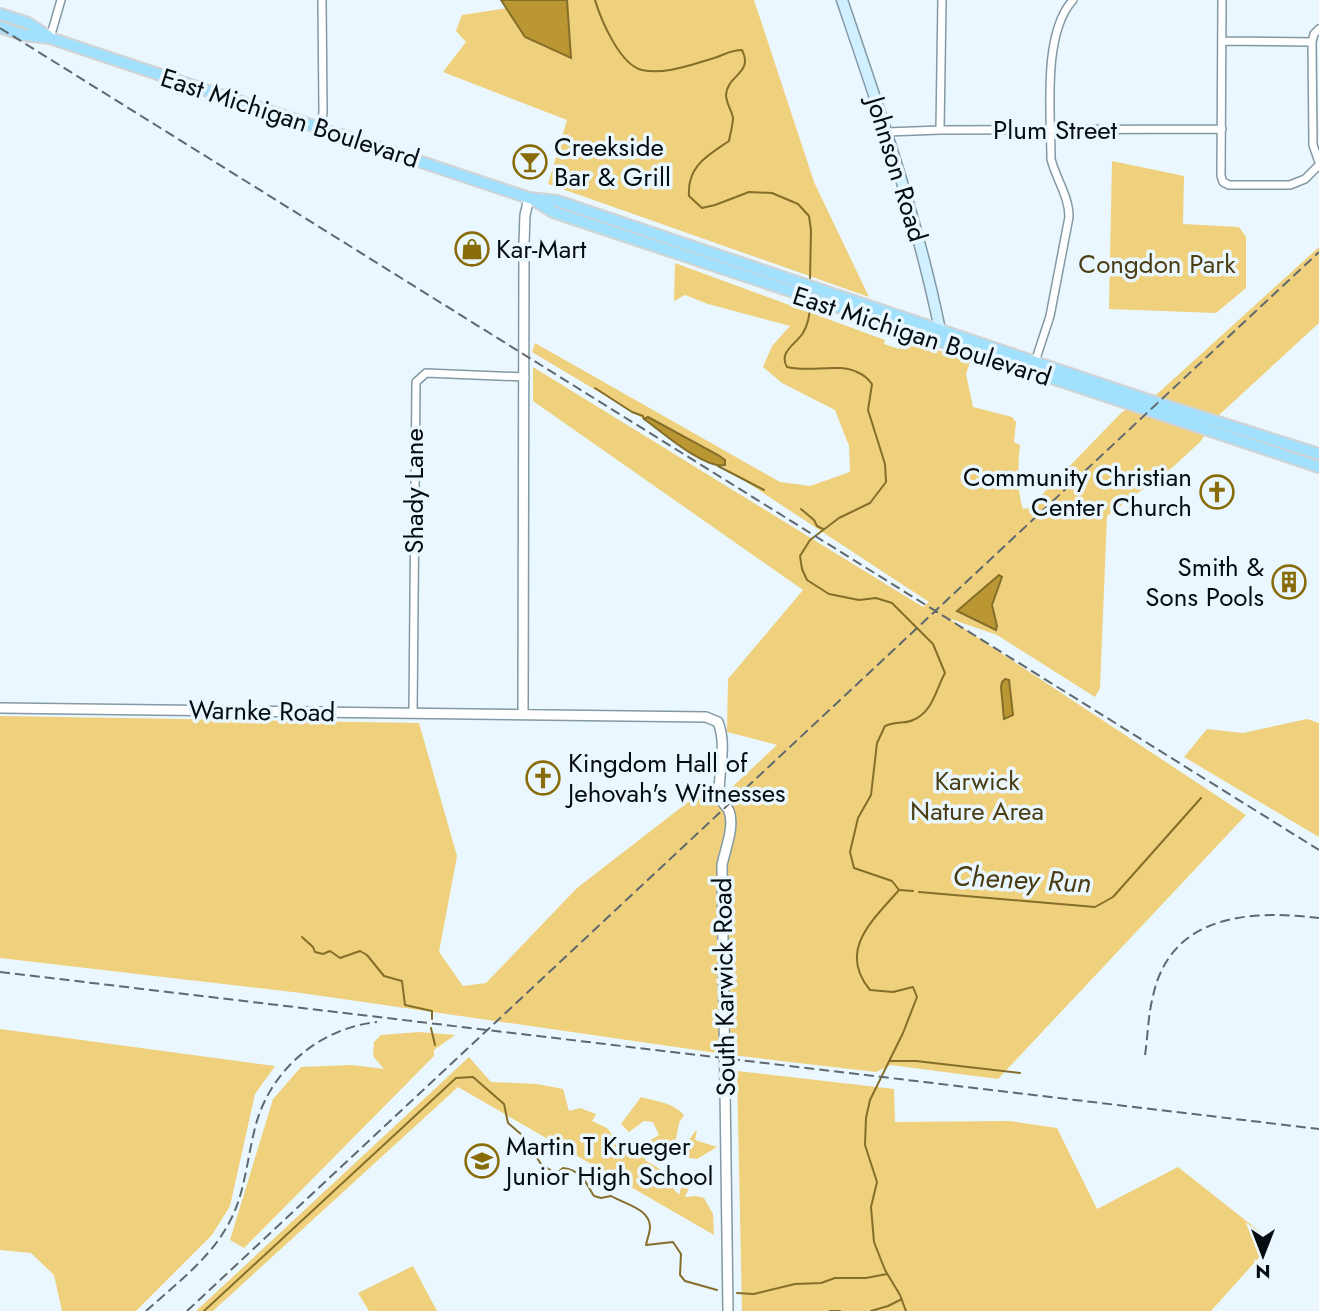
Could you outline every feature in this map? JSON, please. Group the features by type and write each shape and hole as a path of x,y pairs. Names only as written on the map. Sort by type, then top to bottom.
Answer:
{"main road":[{"name":"Johnson Road","path":"842,0 887,132 922,248 940,330"},
{"name":"East Michigan Boulevard","path":"0,14 28,23 50,37 529,198 553,212 837,308 936,341 1319,454"},
{"name":"East Michigan Boulevard","path":"0,27 24,35 50,37"},
{"name":"East Michigan Boulevard","path":"529,198 557,201 837,294 940,330 1034,368 1319,467"},
{"path":"936,341 940,330"}],"street":[{"path":"50,37 61,0"},
{"path":"321,128 322,0"},
{"path":"940,130 942,0"},
{"path":"1034,368 1050,316 1069,217 1069,206 1051,159 1052,52 1056,28 1065,9 1073,0"},
{"path":"1222,0 1221,177 1223,182 1229,185 1290,185 1305,179 1319,163 1313,145 1312,42 1319,29"},
{"path":"1222,41 1312,42"},
{"name":"Plum Street","path":"887,132 1222,129"},
{"path":"523,714 524,243 529,198"},
{"name":"Shady Lane","path":"413,713 416,382 426,373 525,377"},
{"name":"Warnke Road","path":"0,708 706,717"},
{"name":"South Karwick Road","path":"706,717 718,722 722,733 722,777 719,794 721,802 729,810 730,822 722,865 728,1311"}],"green space":[{"path":"567,0 754,0 814,182 869,297 548,184 567,120 443,72 466,42 456,31 462,15 508,8 525,37 570,58"},
{"name":"Congdon Park","path":"1112,161 1184,176 1183,224 1239,227 1246,237 1246,288 1216,313 1109,309"},
{"name":"Karwick Nature Area","path":"1319,247 1319,323 1218,416 1200,442 1174,466 1107,516 1100,688 1095,697 997,635 948,618 1246,815 998,1079 891,1065 876,1072 731,1055 301,993 0,958 0,716 419,723 457,856 439,952 463,986 486,983 577,888 714,782 716,802 777,745 727,732 728,679 803,590 533,401 533,367 923,607 929,602 722,466 725,460 718,455 648,417 644,419 532,352 535,343 780,482 810,486 850,472 849,446 835,410 782,383 763,367 772,346 790,326 708,304 685,295 674,301 675,263 885,340 884,344 899,349 903,337 970,362 966,374 973,407 1012,417 1016,422 1014,442 1020,445 1018,469 1023,509 1029,508 1122,412 1156,395"},
{"path":"1307,719 1319,723 1319,837 1184,757 1207,729 1243,733"},
{"path":"0,1029 275,1066 255,1094 230,1206 212,1235 136,1311 62,1311 54,1275 31,1253 0,1250"},
{"path":"419,1032 455,1035 434,1050 434,1056 244,1248 230,1240 273,1099 301,1067 352,1065 384,1069 373,1056 374,1042 381,1035"},
{"path":"469,1057 491,1082 537,1084 563,1089 569,1111 580,1108 596,1114 592,1121 607,1128 621,1146 637,1153 647,1142 659,1135 653,1122 644,1121 629,1132 621,1124 641,1097 675,1107 684,1115 679,1123 676,1139 685,1145 697,1129 695,1140 717,1147 697,1159 666,1152 660,1157 650,1151 645,1160 660,1169 679,1195 682,1184 689,1188 685,1197 704,1198 713,1214 714,1235 458,1087 213,1311 196,1311"},
{"path":"737,1071 894,1089 895,1122 1010,1121 1057,1128 1097,1209 1178,1167 1273,1242 1211,1311 742,1311"},
{"path":"413,1266 437,1311 369,1311 358,1293"}],"shaded area":[{"path":"501,0 567,0 571,58 525,37"},
{"path":"648,417 718,455 725,460 725,465 706,462 695,456 644,419"},
{"path":"999,575 1002,577 992,605 996,630 957,611"},
{"path":"1005,679 1009,680 1013,715 1004,719 1001,687"}],"waterway":[{"path":"595,0 619,51 626,60 642,70 677,69 742,50 745,64 727,88 727,101 733,118 729,141 706,157 695,169 691,177 689,196 702,208 749,192 772,193 798,204 809,216 810,280"},
{"path":"810,303 805,329 786,353 787,367 843,368 863,375 871,382 868,410 885,464 886,482 870,503 839,518 810,540 800,556 802,569 807,580 829,594 859,600 876,598 892,603 933,644 945,673 925,712 910,721 885,726 877,743 871,795 858,818 850,852 854,868 892,881 899,890 862,936 857,962 861,975 870,990 893,992 913,987 917,997 903,1033 870,1100 865,1145 877,1182 871,1207 874,1242 906,1311"},
{"path":"595,388 644,419"},
{"path":"718,466 764,490"},
{"path":"801,509 823,529"},
{"name":"Cheney Run","path":"919,892 1095,907 1113,897 1201,798"},
{"name":"Cheney Run","path":"900,890 913,891"},
{"path":"302,937 315,952 323,954 330,951 340,958 360,951 367,955 384,976 402,981 405,1005 432,1011 432,1019"},
{"path":"431,1028 435,1045"},
{"path":"889,1061 916,1061 1020,1073"},
{"path":"204,1311 456,1078 473,1077 504,1104 508,1123 522,1135 541,1164 552,1171 570,1169 583,1178 594,1196 611,1196 641,1211 650,1227 646,1245 673,1242 681,1254 680,1275 685,1281 717,1290"},
{"path":"737,1293 754,1294 795,1284 887,1274"},
{"path":"871,1311 902,1299"},
{"path":"830,1311 840,1311"}],"railway":[{"path":"0,28 1319,850"},
{"path":"187,1311 1319,252"},
{"path":"1145,1055 1151,1003 1163,968 1177,948 1196,933 1218,923 1242,917 1267,915 1319,918"},
{"path":"0,972 1319,1129"},
{"path":"146,1311 193,1269 214,1246 230,1221 239,1199 262,1107 284,1071 317,1043 335,1033 377,1022"}],"place":[{"name":"Creekside Bar & Grill","path":"530,162"},
{"name":"Kar-Mart","path":"472,249"},
{"name":"Community Christian Center Church","path":"1217,492"},
{"name":"Smith & Sons Pools","path":"1289,582"},
{"name":"Kingdom Hall of Jehovah's Witnesses","path":"543,778"},
{"name":"Martin T Krueger Junior High School","path":"482,1161"}]}
